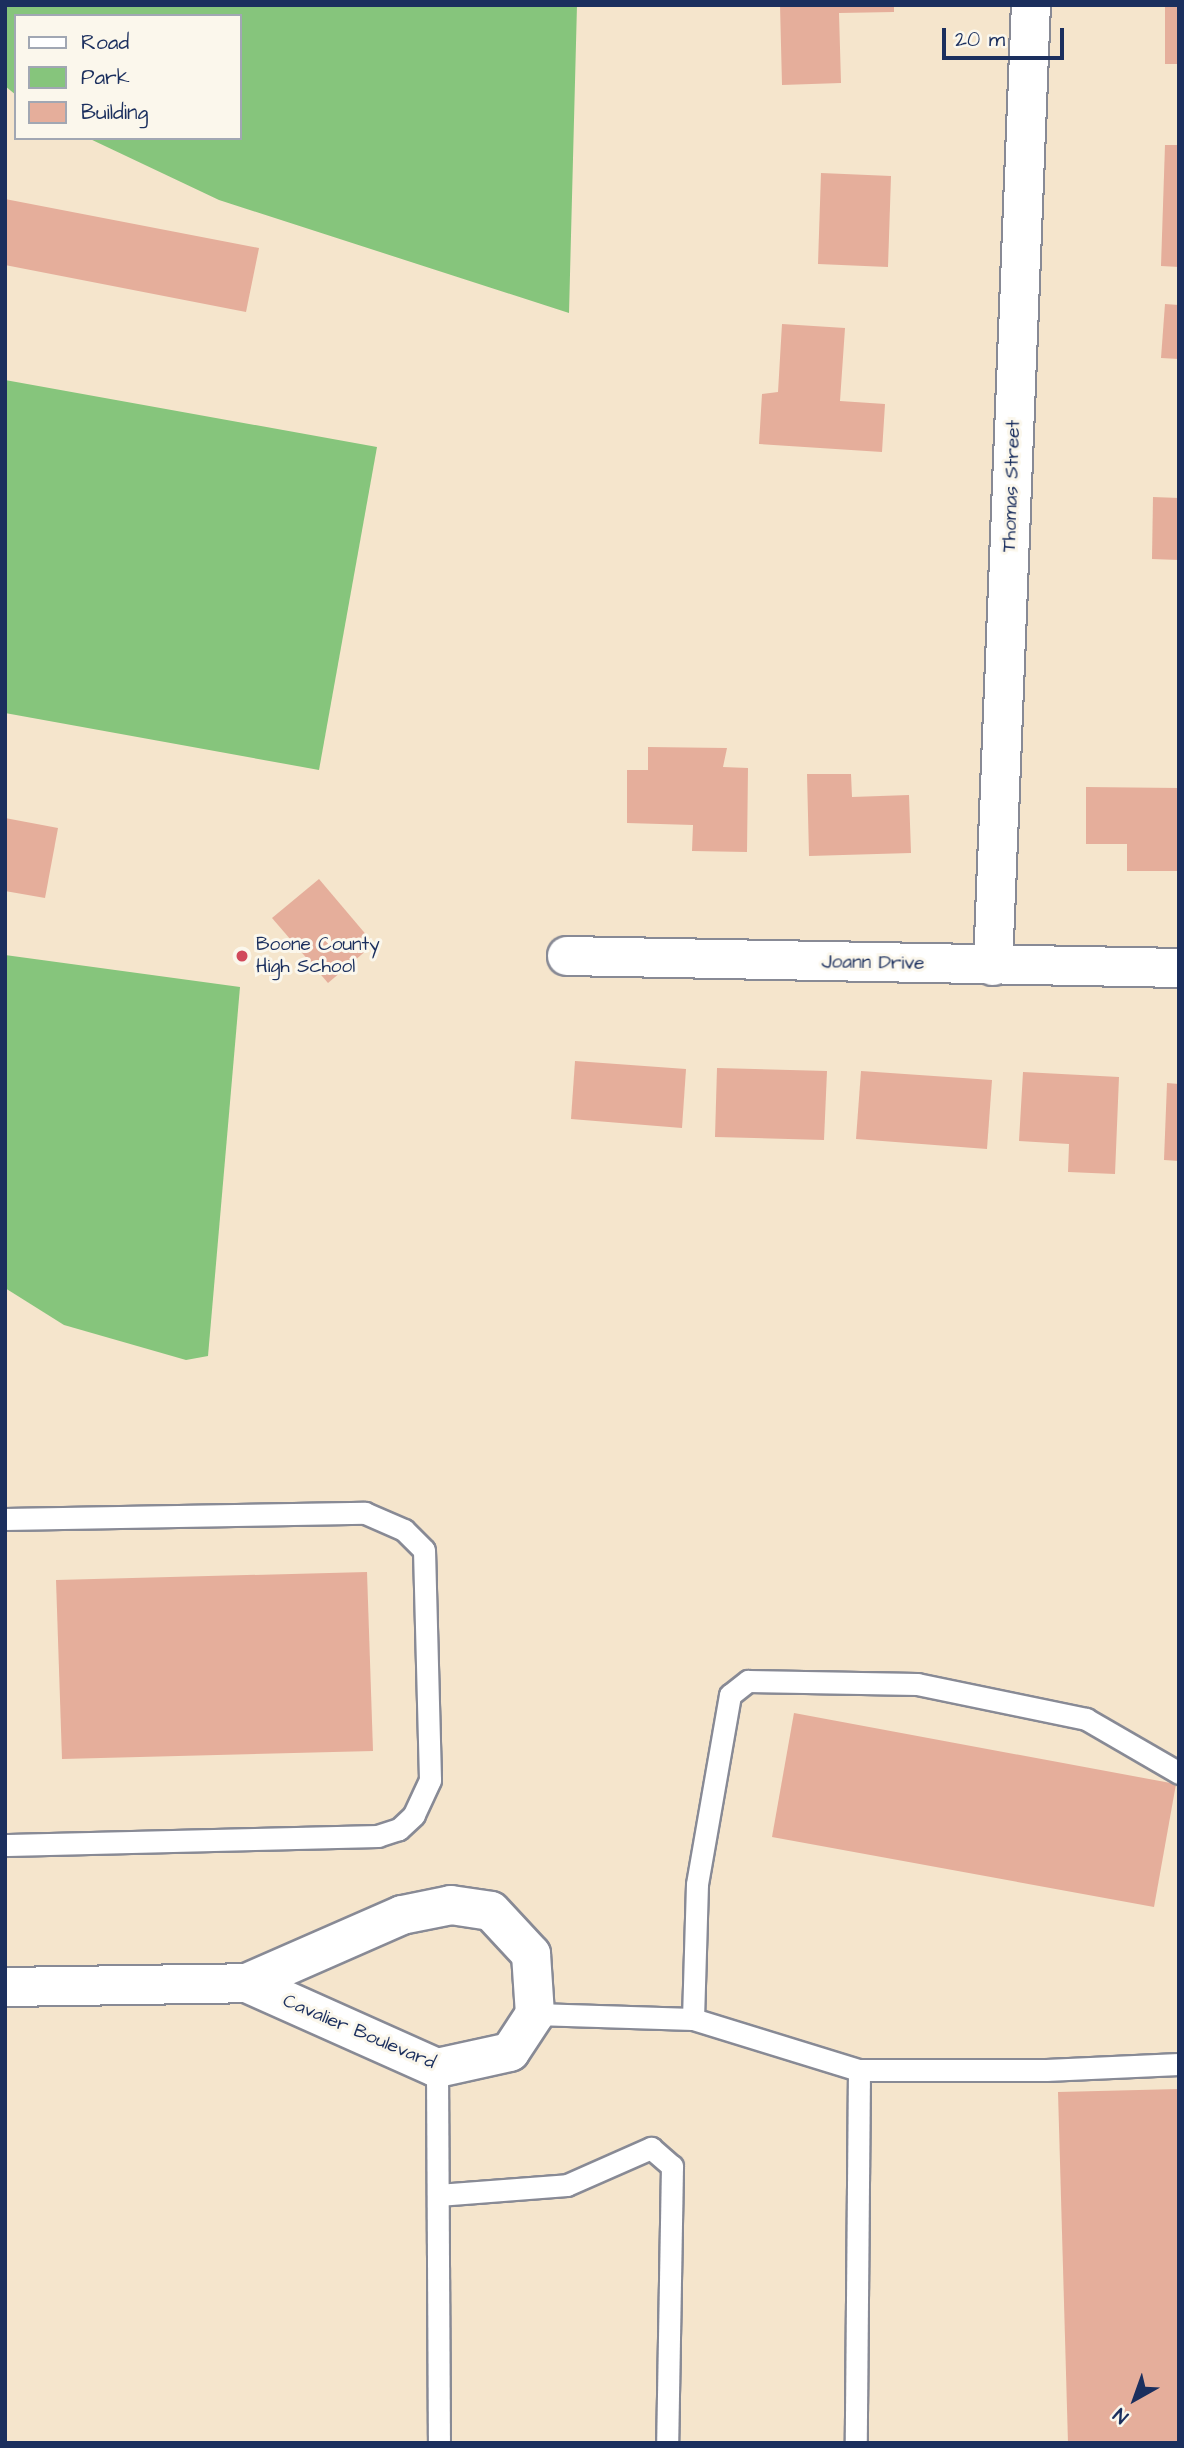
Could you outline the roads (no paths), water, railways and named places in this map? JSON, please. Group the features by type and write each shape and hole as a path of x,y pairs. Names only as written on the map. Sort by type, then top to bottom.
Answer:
{"street":[{"name":"Thomas Street","path":"993,966 1031,5"},
{"name":"Joann Drive","path":"567,956 1179,968"},
{"name":"Cavalier Boulevard","path":"5,1987 247,1983 402,1914 451,1905 491,1911 531,1954 535,2014 510,2053 437,2068 247,1983"}],"lane":[{"path":"5,1519 365,1513 404,1530 424,1550 430,1780 414,1815 399,1829 378,1836 5,1845"},
{"path":"693,2019 697,1884 730,1695 748,1681 917,1684 1086,1718 1179,1773"},
{"path":"535,2014 693,2019 859,2070 1046,2070 1179,2064"},
{"path":"437,2068 439,2443"},
{"path":"856,2443 859,2070"},
{"path":"438,2195 567,2185 651,2148 672,2165 667,2443"}],"place":[{"name":"Boone County High School","path":"242,956"}]}
